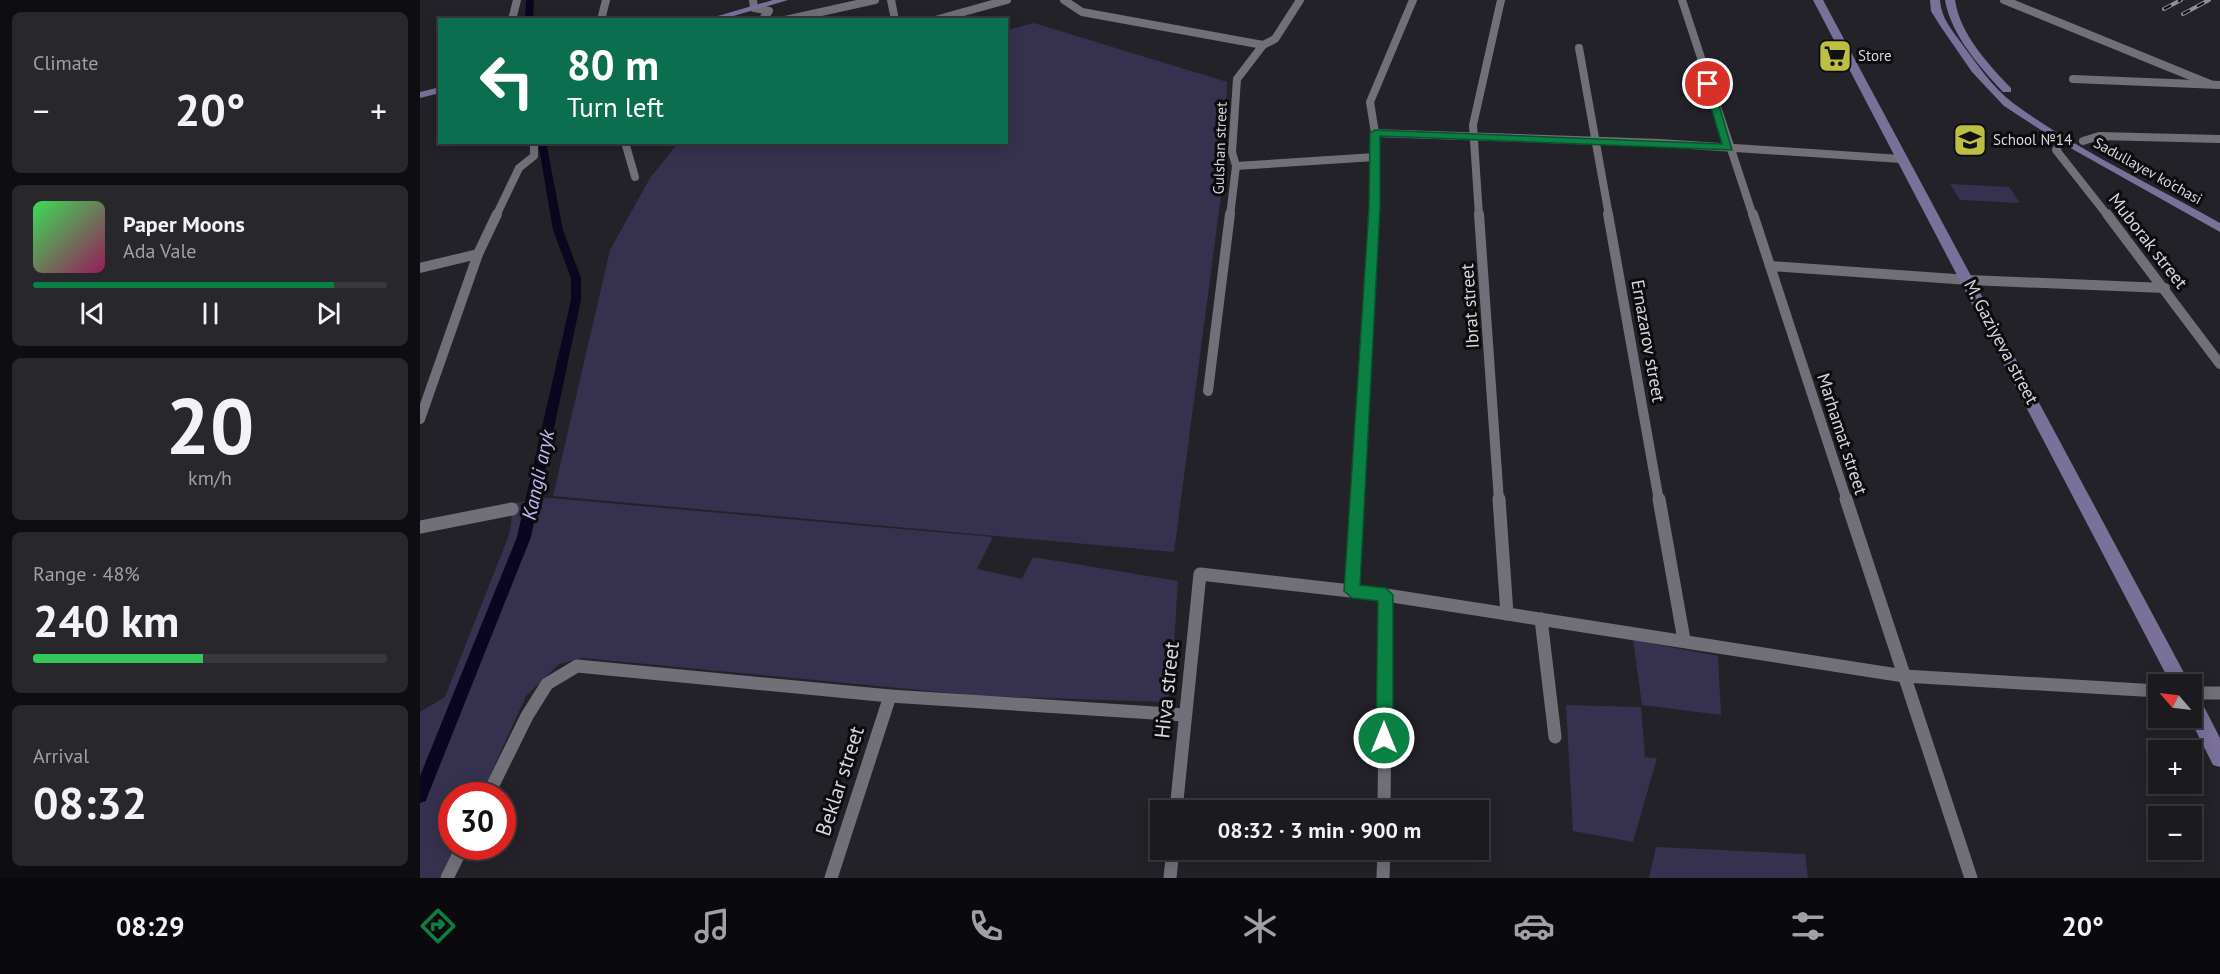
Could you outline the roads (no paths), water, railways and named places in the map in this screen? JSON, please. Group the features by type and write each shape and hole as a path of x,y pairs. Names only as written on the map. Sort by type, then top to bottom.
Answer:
{"street":[{"path":"513,18 518,0"},
{"path":"602,18 606,0"},
{"path":"714,18 753,4 780,0"},
{"path":"794,18 875,0"},
{"path":"891,0 895,18"},
{"path":"942,18 1006,0"},
{"path":"1064,0 1082,12 1263,45"},
{"name":"Gulshan street","path":"1208,391 1236,166 1232,152 1237,79 1263,45 1275,39 1299,0"},
{"path":"1413,0 1370,102 1375,133 1375,208 1352,591 1683,640 1904,676 2148,690"},
{"name":"Ibrat street","path":"1502,0 1473,125 1476,137 1507,614"},
{"name":"Marhamat street","path":"1682,0 1728,148 1770,266 1971,878"},
{"name":"M. Gaziyeva street","path":"1818,0 1901,159 1969,280 2176,674"},
{"name":"Sadullayev ko'chasi","path":"1935,0 1936,11 1942,22 1990,86 2019,113 2220,228"},
{"path":"1950,0 1951,10 1957,22 2003,86 2035,113 2220,217"},
{"path":"2004,0 2210,84"},
{"path":"753,4 769,11 764,18"},
{"name":"Ernazarov street","path":"1579,48 1683,640"},
{"path":"2073,79 2220,85"},
{"path":"420,95 438,90"},
{"path":"1375,133 1728,148 1901,159"},
{"path":"2083,141 2099,136 2220,139"},
{"name":"Muborak street","path":"2062,139 2056,150 2165,288 2220,364"},
{"path":"420,419 478,254 519,168 534,156 534,144"},
{"path":"626,144 635,177"},
{"path":"1236,166 1375,157"},
{"path":"420,268 478,254"},
{"path":"1770,266 1969,280 2165,288"},
{"path":"420,527 512,509"},
{"name":"Hiva street","path":"1177,800 1200,574 1352,591"},
{"path":"1384,800 1386,595"},
{"path":"1541,619 1555,737"},
{"path":"494,782 527,716 547,684 577,666 890,696 1185,715"},
{"path":"2202,693 2220,693"},
{"name":"Beklar street","path":"831,878 890,696"},
{"path":"2202,723 2220,758"},
{"path":"447,878 456,860"},
{"path":"1170,878 1172,860"},
{"path":"1383,878 1384,860"}],"waterway":[{"name":"Kangli aryk","path":"529,18 530,0"},
{"name":"Kangli aryk","path":"420,795 524,537 576,300 576,278 558,230 542,144"}],"railway":[{"path":"2164,9 2181,0"},
{"path":"2183,14 2209,0"}],"place":[{"name":"Store","path":"1835,56"},
{"name":"School №14","path":"1970,140"}]}
